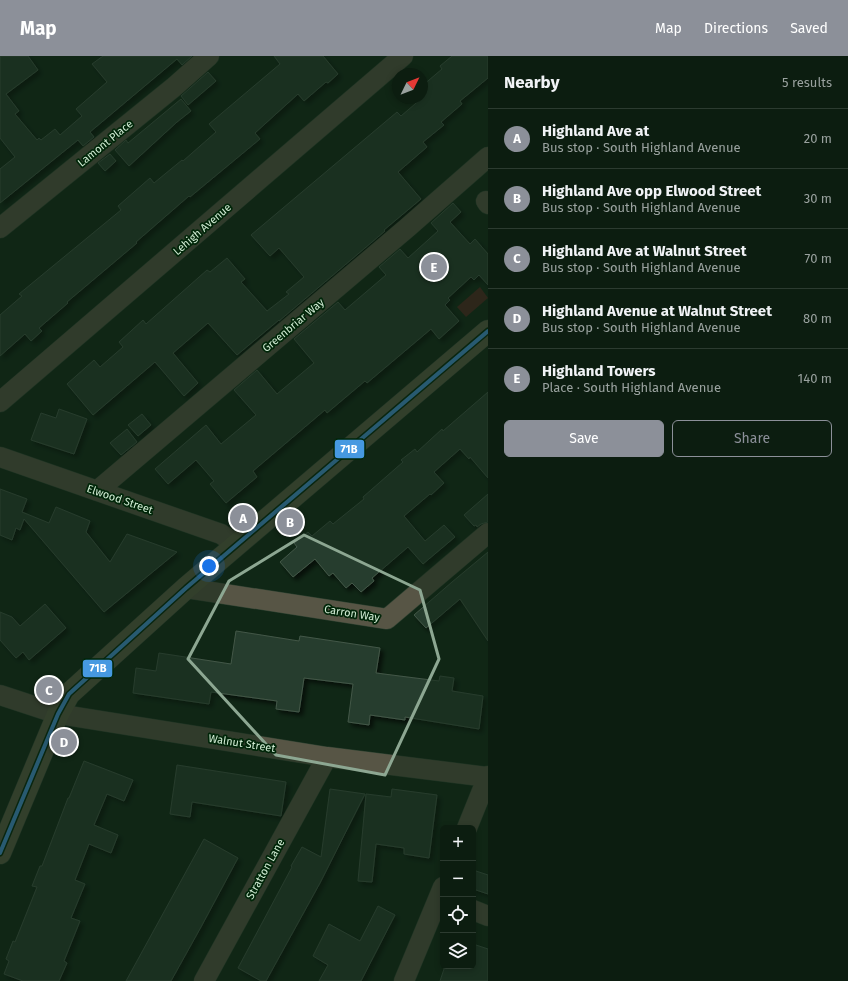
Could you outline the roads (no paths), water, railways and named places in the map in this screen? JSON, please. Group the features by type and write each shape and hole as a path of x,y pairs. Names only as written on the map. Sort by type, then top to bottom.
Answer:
{"main road":[{"path":"0,854 58,714 69,694 186,588 488,331"}],"street":[{"name":"Lamont Place","path":"0,228 168,92 209,56"},
{"name":"Lehigh Avenue","path":"0,402 403,56"},
{"name":"Greenbriar Way","path":"97,491 407,228 488,157"},
{"name":"Elwood Street","path":"0,456 221,534 238,545"},
{"name":"Carron Way","path":"186,588 387,619 488,532"},
{"name":"Walnut Street","path":"0,695 58,714 326,757 488,776"},
{"name":"Stratton Lane","path":"204,981 326,757"},
{"path":"468,825 488,776"},
{"path":"404,981 441,897"},
{"path":"476,911 488,916"}],"place":[{"name":"Highland Towers","path":"434,267"},
{"name":"Highland Ave at","path":"243,518"},
{"name":"Highland Ave opp Elwood Street","path":"290,522"},
{"name":"Highland Ave at Walnut Street","path":"49,690"},
{"name":"Highland Avenue at Walnut Street","path":"64,742"}]}
